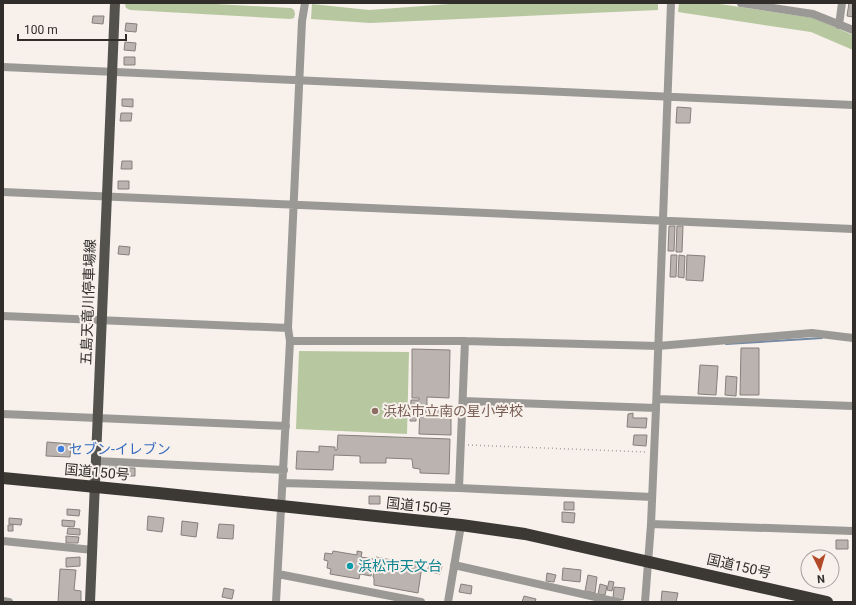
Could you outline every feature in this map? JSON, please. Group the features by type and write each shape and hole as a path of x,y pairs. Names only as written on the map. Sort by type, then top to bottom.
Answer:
{"highway":[{"name":"国道150号","path":"3,478 461,525 525,534 826,602"}],"main road":[{"name":"五島天竜川停車場線","path":"90,602 115,3"}],"street":[{"path":"276,602 290,341 288,328 295,205 302,21 305,3"},
{"path":"645,602 649,561 657,399 671,3"},
{"path":"741,3 813,14 853,30"},
{"path":"839,25 842,3"},
{"path":"3,67 112,72 130,71 853,104"},
{"path":"3,192 853,229"},
{"path":"3,316 288,328"},
{"path":"290,341 465,341 658,346 812,333 853,338"},
{"path":"459,488 465,341"},
{"path":"657,399 853,406"},
{"path":"463,401 656,408"},
{"path":"3,414 286,426"},
{"path":"96,461 284,470"},
{"path":"283,483 459,488 652,497"},
{"path":"651,524 853,531"},
{"path":"448,602 461,525"},
{"path":"3,541 93,550"},
{"path":"454,565 617,602"},
{"path":"278,574 421,602"},
{"path":"3,601 8,602"}],"path":[{"path":"461,445 654,452"}],"green space":[{"path":"197,3 291,8 294,10 295,14 294,18 290,19 130,10 126,8 125,4"},
{"path":"463,3 658,3 658,10 370,23 311,19 312,4 369,10"},
{"path":"679,3 713,3 814,18 853,35 853,50 811,32 678,12"},
{"path":"299,351 409,352 407,434 296,429"}],"building":[{"path":"849,3 853,3 853,17 847,16"},
{"path":"93,16 104,16 103,24 92,23"},
{"path":"126,23 137,24 136,32 125,31"},
{"path":"125,42 136,43 135,51 124,50"},
{"path":"124,57 135,57 135,65 124,65"},
{"path":"122,99 133,99 133,107 122,106"},
{"path":"677,107 691,108 690,123 676,123"},
{"path":"121,113 132,113 131,121 120,121"},
{"path":"122,161 132,161 132,169 121,169"},
{"path":"118,181 129,181 129,189 118,189"},
{"path":"669,226 675,226 674,251 668,251"},
{"path":"677,226 683,226 682,252 676,252"},
{"path":"119,246 130,247 129,255 118,254"},
{"path":"671,255 677,255 676,277 670,277"},
{"path":"679,255 685,256 684,278 678,277"},
{"path":"687,255 705,256 703,281 686,280"},
{"path":"741,348 759,348 759,395 740,395"},
{"path":"412,349 450,350 449,398 427,397 427,407 451,408 451,435 419,434 420,404 417,404 416,421 410,421 411,400 419,400 419,398 412,398"},
{"path":"700,365 718,366 716,395 698,394"},
{"path":"726,376 737,377 736,396 725,395"},
{"path":"633,413 633,418 647,418 646,428 627,427 628,414"},
{"path":"338,435 450,439 449,474 420,473 420,469 413,468 412,459 386,458 386,463 360,463 360,456 334,455 333,470 296,469 297,451 319,452 319,446 335,447 335,450 337,450"},
{"path":"634,435 647,435 646,446 633,445"},
{"path":"47,442 71,444 70,457 46,456"},
{"path":"109,467 121,467 121,475 109,475"},
{"path":"123,468 135,468 135,476 123,476"},
{"path":"369,496 380,496 380,504 369,504"},
{"path":"564,502 574,502 574,510 564,510"},
{"path":"67,509 80,510 79,516 67,515"},
{"path":"562,512 575,513 574,523 562,522"},
{"path":"148,516 164,518 162,532 147,530"},
{"path":"9,518 22,519 21,525 9,524"},
{"path":"62,520 75,521 74,527 62,526"},
{"path":"182,521 198,523 196,537 181,535"},
{"path":"219,524 234,525 233,539 217,538"},
{"path":"8,525 13,525 13,531 8,531"},
{"path":"68,528 80,529 80,535 67,534"},
{"path":"66,536 79,537 78,543 66,543"},
{"path":"836,540 848,540 848,549 836,549"},
{"path":"333,551 357,555 357,551 362,552 361,557 373,559 371,576 360,574 359,579 330,574 331,569 327,568 328,561 324,560 325,553 332,554"},
{"path":"80,557 80,566 66,567 66,558"},
{"path":"376,557 422,566 418,593 374,585 373,577"},
{"path":"430,563 442,566 440,574 427,571"},
{"path":"563,568 581,570 580,582 562,580"},
{"path":"60,569 76,570 74,590 81,591 81,602 58,602"},
{"path":"547,573 556,575 554,582 546,581"},
{"path":"588,575 597,577 595,593 585,591"},
{"path":"609,581 614,582 612,591 607,590"},
{"path":"461,584 472,586 471,594 459,592"},
{"path":"600,584 607,586 605,595 598,594"},
{"path":"614,587 625,588 623,600 613,598"},
{"path":"224,588 234,590 232,599 222,597"},
{"path":"662,591 678,593 676,602 661,602"},
{"path":"524,596 536,599 535,602 522,602"}],"waterway":[{"path":"726,344 822,338"}],"place":[{"name":"浜松市立南の星小学校","path":"375,411"},
{"name":"セブン-イレブン","path":"61,449"},
{"name":"浜松市天文台","path":"350,566"}]}
